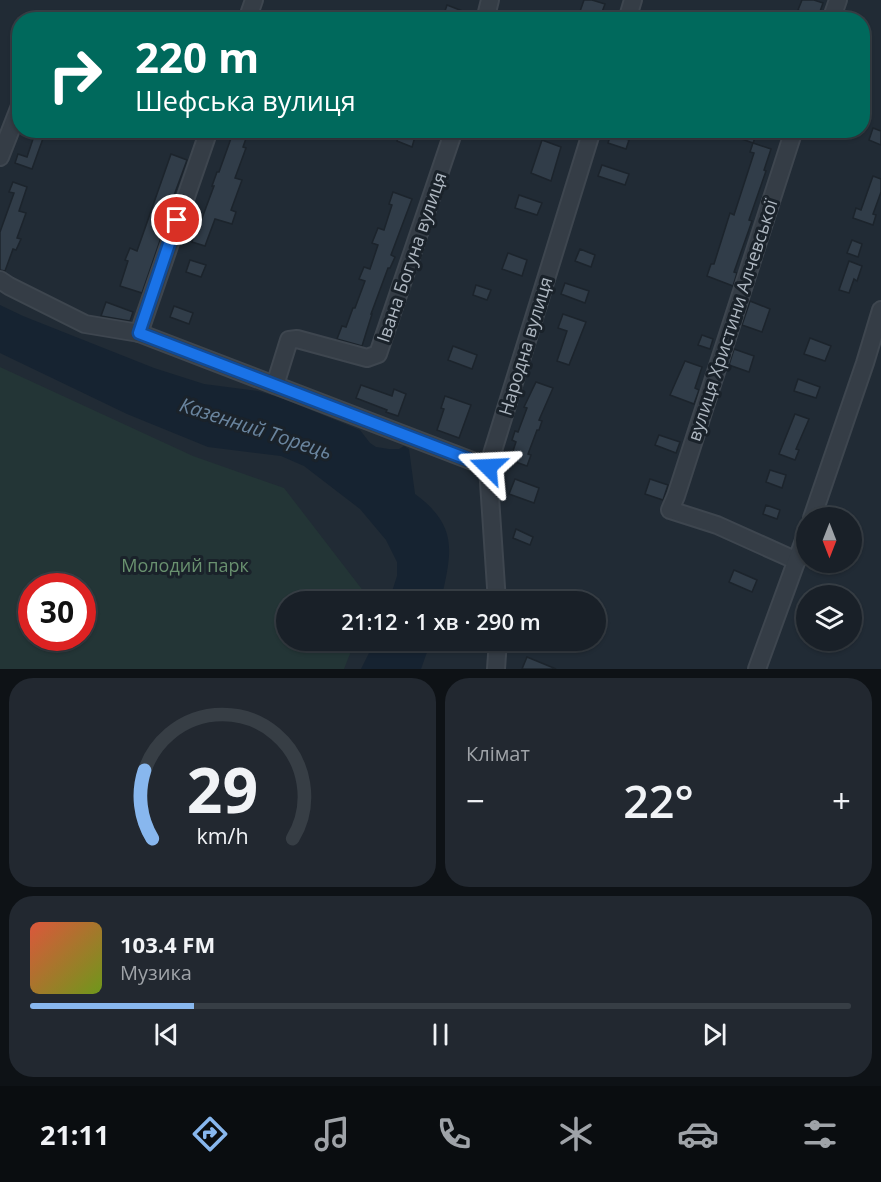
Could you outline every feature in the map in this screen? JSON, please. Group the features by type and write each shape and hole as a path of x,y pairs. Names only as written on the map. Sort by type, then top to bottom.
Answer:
{"street":[{"path":"0,157 12,126"},
{"path":"139,333 206,138"},
{"name":"Івана Богуна вулиця","path":"275,385 289,340 297,339 367,358 378,354 451,138"},
{"name":"Народна вулиця","path":"496,591 488,467 590,138"},
{"name":"вулиця Христини Алчевської","path":"791,138 670,510 717,525 796,561"},
{"path":"0,280 85,324 139,333 488,467"},
{"path":"816,507 881,310"},
{"path":"757,669 796,564"},
{"path":"496,669 497,651"}],"green space":[{"name":"Молодий парк","path":"0,367 193,456 284,488 363,591 276,591 276,651 351,651 344,669 0,669"}],"water":[{"name":"Казенний Торець","path":"0,305 154,368 204,384 258,391 281,398 360,430 376,447 399,449 404,446 409,449 415,494 429,506 446,530 449,555 443,591 392,591 397,576 397,562 386,540 360,509 304,466 281,456 208,447 127,414 0,353"},
{"path":"370,651 427,651 421,669 361,669"}],"building":[{"path":"584,0 605,4 602,12 580,12"},
{"path":"802,0 823,3 820,12 798,10"},
{"path":"447,5 465,12 445,12"},
{"path":"873,128 881,131 881,145 869,140"},
{"path":"33,138 43,138 32,169 15,163 18,154 27,157"},
{"path":"231,138 246,138 243,147 246,148 235,178 242,180 231,210 236,212 232,224 215,219 205,246 192,242 214,186 212,186 217,172 219,172"},
{"path":"398,138 415,138 412,147 397,141"},
{"path":"610,138 629,140 626,149 608,143"},
{"path":"742,138 755,138 753,143"},
{"path":"542,140 561,147 551,181 531,173"},
{"path":"753,143 771,149 749,220 752,221 734,272 737,273 733,286 707,276 711,264 714,264 730,213 734,215 754,153 750,152"},
{"path":"171,154 187,160 161,231 163,232 142,293 120,286 128,261 125,260 130,248 137,251"},
{"path":"602,165 629,174 625,185 598,176"},
{"path":"873,176 881,179 881,192 873,214 876,215 873,225 853,218 856,208 861,210"},
{"path":"13,182 27,187 19,211 26,213 17,238 21,239 16,250 13,249 5,271 0,270 0,232 14,193 9,192"},
{"path":"393,192 412,199 391,255 395,257 388,268 362,346 337,339 342,326 346,327 353,308 355,308 365,281 359,279 364,267 370,269 378,245 372,243 378,228 384,230 392,205 389,204"},
{"path":"519,195 542,203 537,215 515,208"},
{"path":"852,240 862,244 858,257 847,253"},
{"path":"580,249 595,255 591,267 575,261"},
{"path":"508,253 527,260 522,276 502,269"},
{"path":"190,260 206,265 201,277 186,272"},
{"path":"849,261 862,266 857,281 854,279 849,293 839,290"},
{"path":"565,283 589,291 585,303 561,294"},
{"path":"476,285 491,290 487,300 473,295"},
{"path":"750,301 770,309 762,332 742,325"},
{"path":"106,302 133,312 130,321 101,316"},
{"path":"174,306 193,313 189,324 170,317"},
{"path":"563,314 586,322 569,365 557,361 567,331 558,328"},
{"path":"702,335 713,339 710,349 698,345"},
{"path":"810,338 831,346 825,361 804,354"},
{"path":"453,346 477,355 472,369 448,360"},
{"path":"734,349 754,356 749,372 729,365"},
{"path":"685,361 702,367 695,388 699,390 694,404 670,395"},
{"path":"798,379 820,387 816,398 794,391"},
{"path":"536,382 553,388 539,420 542,421 528,454 531,455 527,466 510,460 516,442 512,440 515,431 518,432 527,408 524,407"},
{"path":"361,385 392,396 394,389 406,394 398,416 356,398"},
{"path":"445,396 471,405 459,438 437,430 444,409 441,408"},
{"path":"795,414 809,419 796,449 799,450 795,460 779,454"},
{"path":"659,435 680,442 676,453 655,445"},
{"path":"770,470 786,475 782,488 766,482"},
{"path":"515,479 539,488 534,503 509,494"},
{"path":"650,479 668,485 663,500 645,494"},
{"path":"766,505 780,510 777,519 763,514"},
{"path":"516,529 533,537 530,545 513,538"},
{"path":"734,570 757,580 752,592 729,582"},
{"path":"527,657 556,669 522,669"}],"route":[{"path":"177,220 139,333 488,467"}]}
